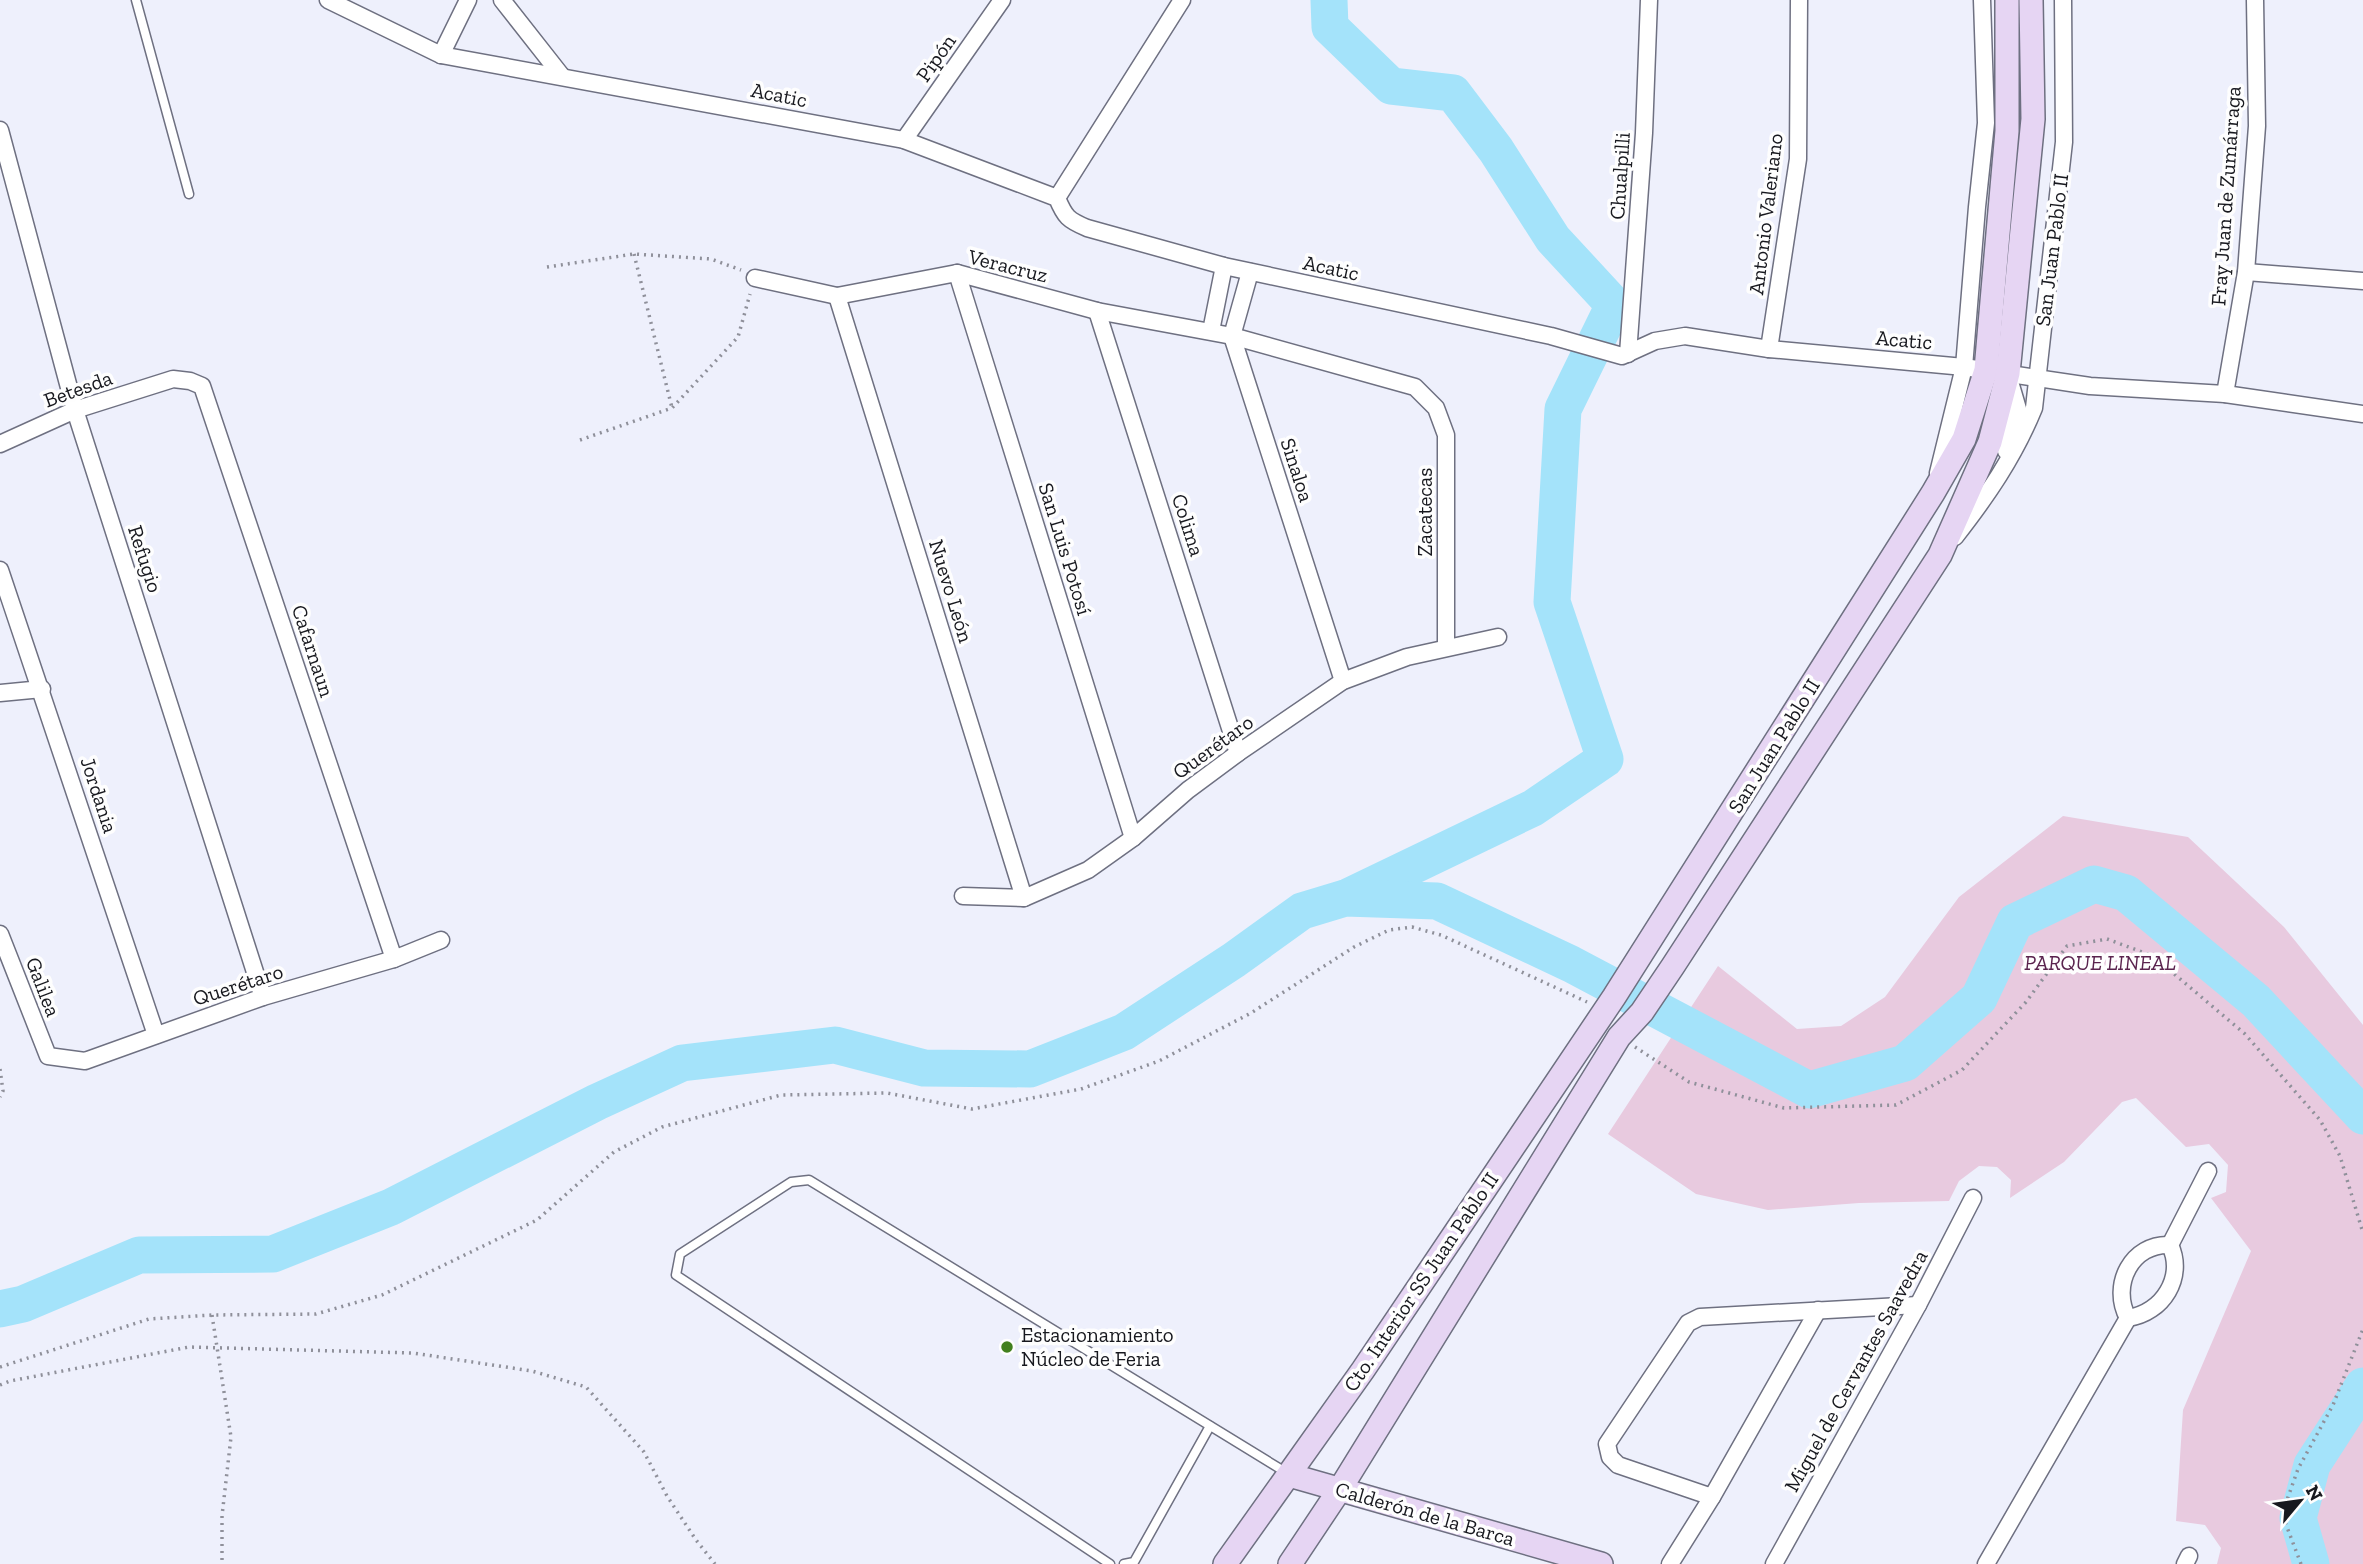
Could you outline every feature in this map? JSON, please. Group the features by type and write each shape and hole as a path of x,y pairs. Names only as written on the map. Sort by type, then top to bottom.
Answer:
{"main road":[{"name":"San Juan Pablo II","path":"1642,1012 1940,555 1990,442 1986,370 2007,131 2007,0"},
{"name":"San Juan Pablo II","path":"1609,1004 1933,493 1964,439 1986,370 2033,119 2031,0"},
{"name":"Cto. Interior SS Juan Pablo II","path":"1225,1564 1370,1359 1609,1004"},
{"name":"Cto. Interior SS Juan Pablo II","path":"1290,1564 1340,1489 1619,1037 1642,1012"},
{"name":"Calderón de la Barca","path":"1289,1475 1601,1564"}],"street":[{"name":"Acatic","path":"328,0 441,55 904,140 1057,198 1070,222 1087,228 1224,266 1551,336 1625,355 1655,341 1685,336 1769,349 1986,370 2090,386 2225,394 2363,414"},
{"path":"441,55 468,0"},
{"path":"502,0 561,75"},
{"name":"Pipón","path":"904,140 1002,0"},
{"path":"1057,198 1182,0"},
{"name":"Chualpilli","path":"1625,355 1644,133 1649,0"},
{"name":"Antonio Valeriano","path":"1769,349 1798,159 1799,0"},
{"name":"San Juan Pablo II","path":"1982,0 1986,123 1977,207 1986,370"},
{"name":"San Juan Pablo II","path":"1940,555 2001,474 2034,408 2064,142 2063,0"},
{"name":"Fray Juan de Zumárraga","path":"2225,394 2246,272 2257,126 2255,0"},
{"name":"Refugio","path":"0,130 75,410 263,997"},
{"path":"1210,331 1224,266"},
{"path":"1232,336 1250,272"},
{"path":"2246,272 2363,281"},
{"name":"Veracruz","path":"755,278 837,296 957,273 1097,311 1232,336 1415,387"},
{"name":"San Luis Potosí","path":"957,273 1133,838"},
{"name":"Nuevo León","path":"837,296 1024,898"},
{"name":"Colima","path":"1097,311 1238,753"},
{"name":"Sinaloa","path":"1232,336 1343,681"},
{"path":"1975,511 2009,445 2018,409 1986,370"},
{"name":"Betesda","path":"0,444 75,410 173,379"},
{"name":"Cafarnaun","path":"173,379 202,386 394,958"},
{"name":"Zacatecas","path":"1415,387 1436,408 1446,435 1446,648"},
{"name":"Jordania","path":"0,570 156,1035"},
{"name":"Querétaro","path":"962,896 1024,898 1088,870 1133,838 1188,790 1343,681 1384,664 1498,637"},
{"path":"0,693 42,690"},
{"name":"Galilea","path":"0,934 48,1056"},
{"name":"Querétaro","path":"48,1056 85,1061 263,997 394,958 441,940"},
{"path":"2128,1318 2139,1317 2157,1304 2169,1290 2176,1265 2170,1245 2208,1171"},
{"name":"Miguel de Cervantes Saavedra","path":"1774,1564 1973,1198"},
{"path":"2128,1318 2121,1296 2125,1272 2145,1250 2157,1244 2170,1245"},
{"path":"1712,1497 1618,1465 1610,1457 1607,1444 1688,1323 1700,1317 1917,1305"},
{"path":"1670,1564 1712,1497 1818,1310"},
{"path":"1986,1564 2128,1318"}],"lane":[{"path":"136,0 189,194"},
{"path":"1110,1564 676,1275 680,1254 791,1182 809,1180 1289,1475"},
{"path":"1124,1564 1135,1562 1210,1426"}],"path":[{"path":"634,254 672,408"},
{"path":"547,267 634,254 711,259 735,266 755,278 738,337 672,408 580,440"},
{"path":"0,1367 149,1320 212,1315 316,1314 382,1294 537,1220 614,1153 662,1127 781,1095 887,1093 971,1110 1081,1088 1159,1061 1251,1013 1354,947 1389,930 1412,927 1441,935 1609,1004"},
{"path":"1619,1037 1689,1082 1784,1108 1896,1105 1962,1070 2026,1002 2067,946 2107,939 2152,956 2245,1034 2320,1120 2340,1156 2363,1233"},
{"path":"0,1069 3,1091 0,1097"},
{"path":"212,1315 231,1437 222,1516 222,1564"},
{"path":"2301,1564 2282,1514 2298,1469 2333,1405 2363,1329"},
{"path":"0,1385 189,1347 413,1353 532,1371 586,1387 643,1452 667,1496 715,1564"}],"green space":[{"name":"PARQUE LINEAL","path":"2063,816 2188,837 2284,927 2363,1025 2363,1564 2217,1564 2221,1548 2205,1525 2176,1521 2183,1410 2251,1251 2211,1198 2226,1192 2228,1165 2209,1144 2186,1147 2136,1098 2122,1102 2064,1162 2010,1198 2011,1180 1997,1167 1979,1166 1959,1181 1949,1201 1859,1203 1768,1210 1696,1194 1608,1134 1718,966 1797,1029 1841,1026 1885,997 1959,897"}],"waterway":[{"path":"1329,0 1330,27 1391,86 1453,93 1496,150 1553,239 1614,305 1563,409 1552,602 1605,759 1533,808 1350,896"},
{"path":"0,1309 23,1304 139,1255 273,1254 391,1207 597,1102 682,1063 835,1045 924,1068 1030,1069 1124,1032 1234,960 1302,911 1345,898 1437,901 1571,964 1809,1090 1905,1063 1979,998 2015,922 2094,884 2126,893 2256,1001 2363,1116"},
{"path":"2311,1564 2298,1518 2312,1465 2363,1386"}],"place":[{"name":"Estacionamiento Núcleo de Feria","path":"1007,1347"}]}
